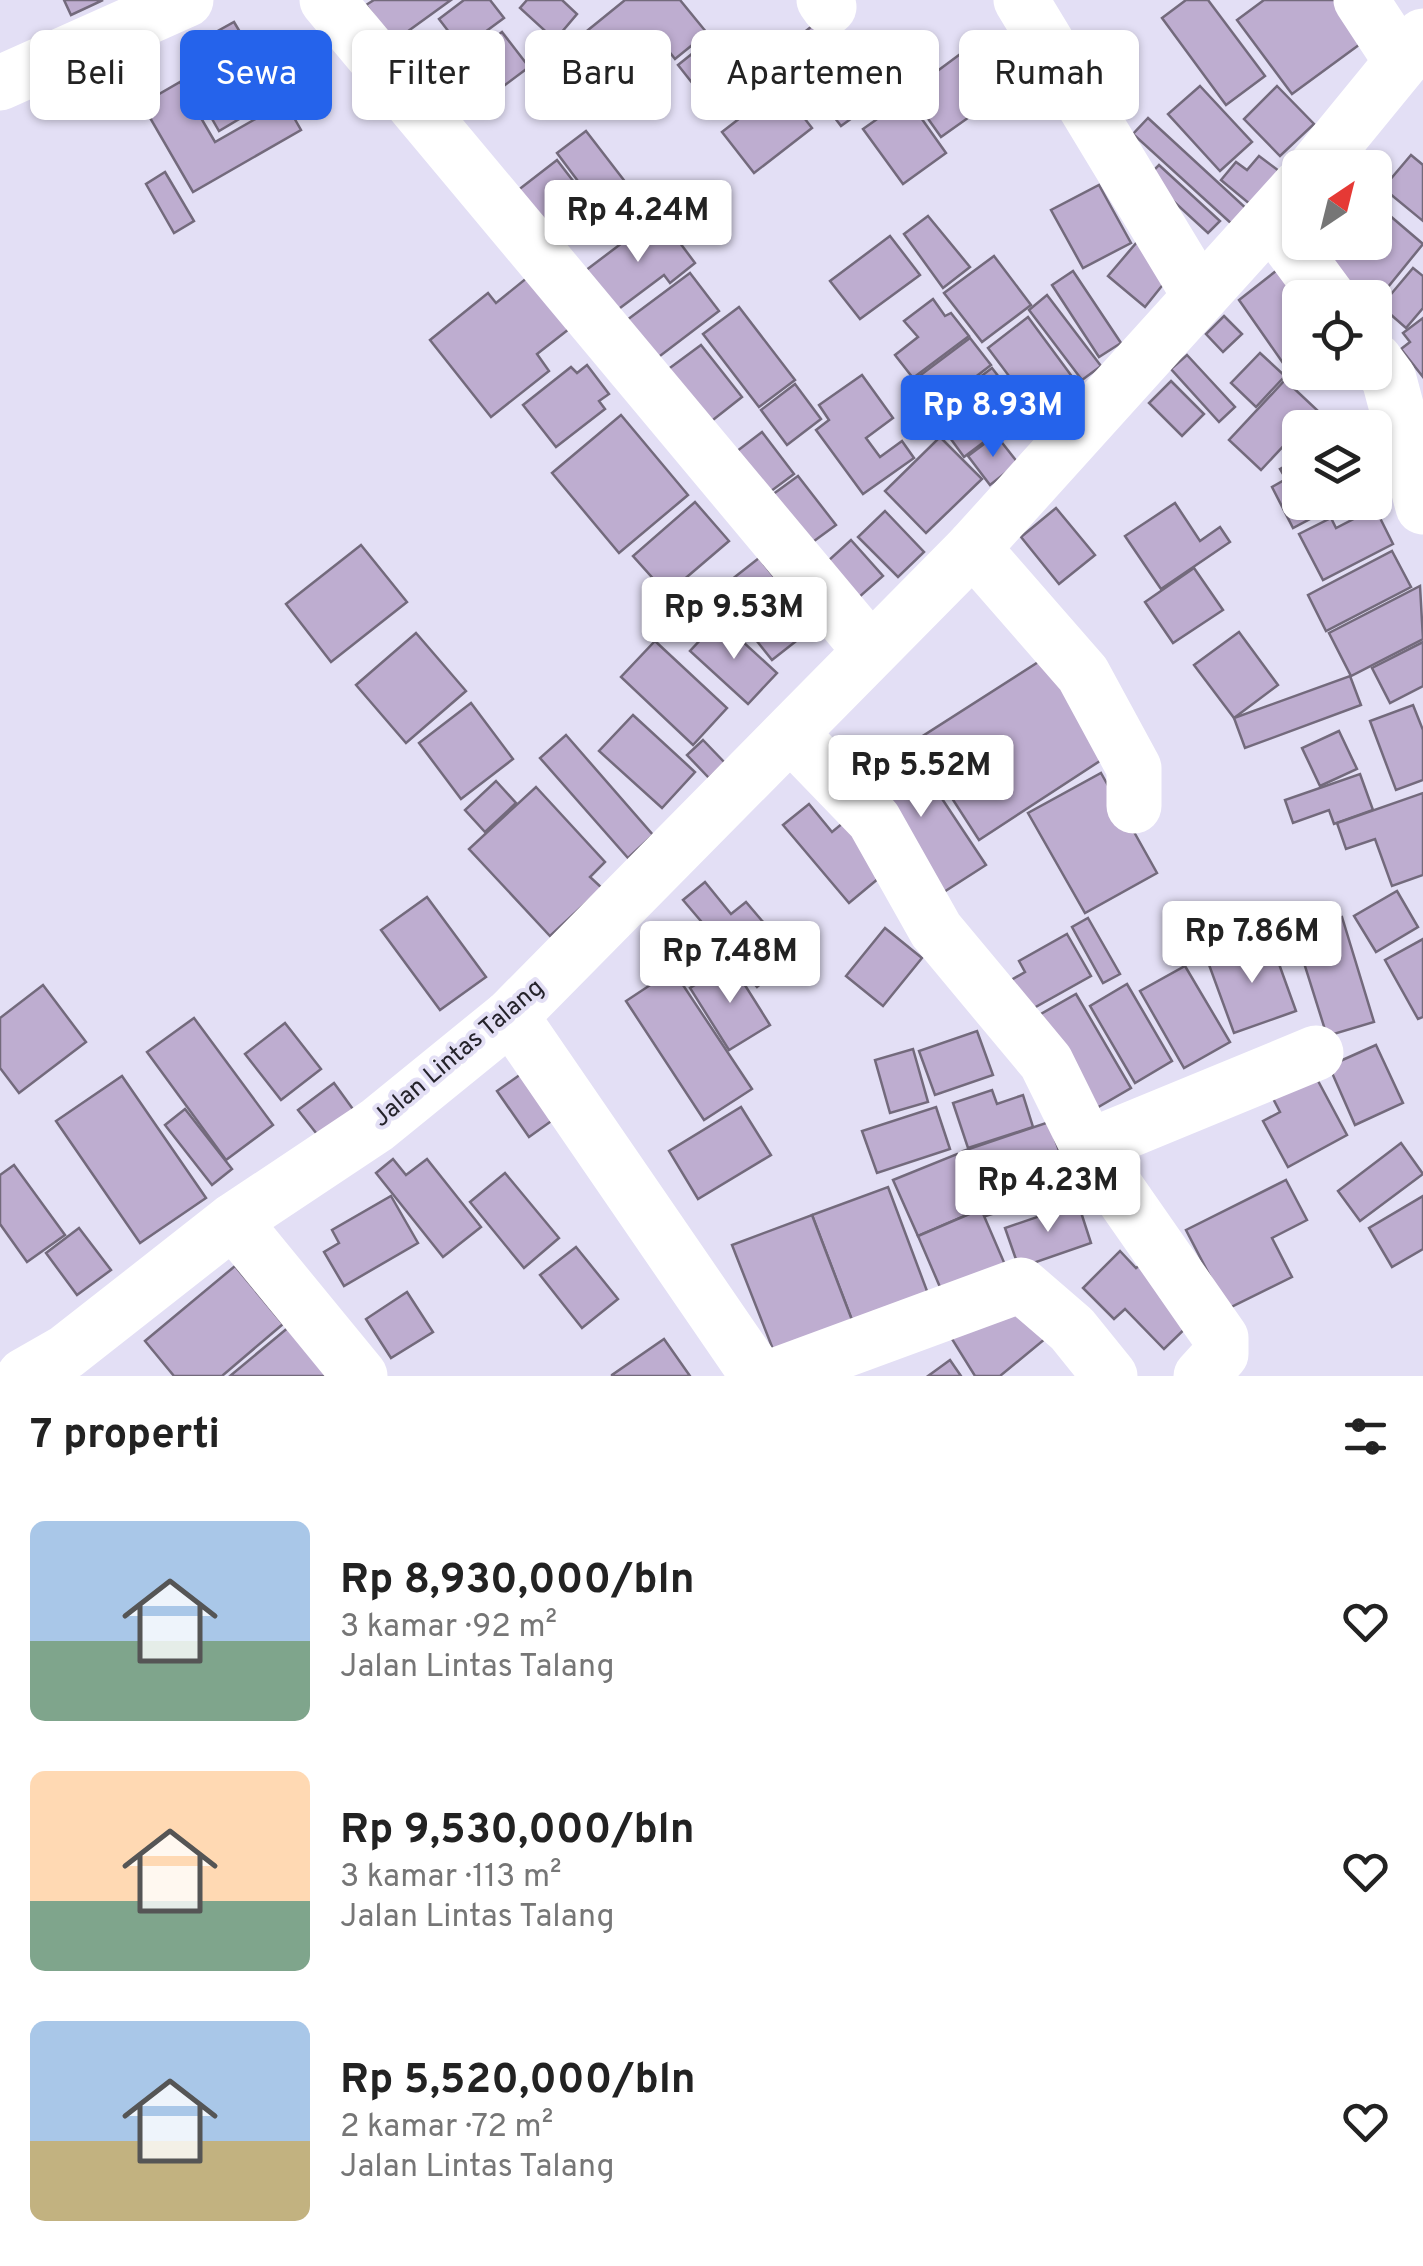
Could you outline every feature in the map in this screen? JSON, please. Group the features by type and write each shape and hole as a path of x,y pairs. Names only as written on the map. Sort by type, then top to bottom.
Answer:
{"street":[{"path":"0,82 186,0"},
{"path":"327,0 870,650"},
{"path":"1021,0 1200,296"},
{"path":"1330,150 1412,49 1361,0"},
{"name":"Jalan Lintas Talang","path":"24,1376 66,1352 233,1221 376,1125 511,1016 973,548 1282,208"},
{"path":"1392,390 1423,507"},
{"path":"973,548 1083,674 1134,768 1134,806"},
{"path":"791,734 874,820 936,930 1046,1062 1088,1148 1220,1338 1220,1354 1201,1376"},
{"path":"511,1016 758,1376"},
{"path":"1088,1148 1316,1054"},
{"path":"233,1221 360,1376"},
{"path":"774,1376 1021,1284 1072,1328 1110,1376"}],"building":[{"path":"64,0 103,0 71,15"},
{"path":"374,0 451,0 410,30 384,30 366,5"},
{"path":"464,0 490,0 504,18 488,30 447,30 439,19"},
{"path":"527,0 562,0 577,14 563,30 544,30 520,8"},
{"path":"625,0 680,0 705,30 691,30 691,46 675,59 671,54 671,30 588,30"},
{"path":"1186,0 1208,0 1265,76 1226,105 1162,18"},
{"path":"1264,0 1337,0 1367,39 1292,94 1237,20"},
{"path":"234,22 239,30 220,30"},
{"path":"505,36 525,62 525,70 505,85"},
{"path":"691,55 691,81 678,65"},
{"path":"959,55 959,120 965,120 941,137 929,120 939,120 939,70"},
{"path":"180,82 180,120 202,120 215,142 254,120 295,120 301,130 193,192 151,120 160,120 160,94"},
{"path":"1200,86 1252,142 1220,171 1168,114"},
{"path":"1277,86 1314,124 1280,156 1244,119"},
{"path":"1148,118 1249,211 1234,226 1133,134"},
{"path":"213,120 238,120 219,131"},
{"path":"737,120 806,120 812,128 754,173 722,132"},
{"path":"876,120 923,120 946,153 903,184 863,129"},
{"path":"586,131 640,201 610,224 557,153"},
{"path":"1411,155 1423,165 1423,221 1392,195 1392,177"},
{"path":"1259,156 1279,171 1251,205 1221,180 1236,162 1247,170"},
{"path":"557,160 587,199 546,230 517,191"},
{"path":"1159,165 1220,221 1208,233 1147,177"},
{"path":"165,172 194,221 174,233 146,184"},
{"path":"1099,185 1131,243 1083,268 1051,210"},
{"path":"659,215 695,263 670,283 664,275 612,314 581,274"},
{"path":"928,216 970,267 943,288 904,234"},
{"path":"1392,218 1423,244 1392,282 1334,280 1311,260 1392,260"},
{"path":"890,236 920,275 860,319 830,281"},
{"path":"1137,242 1173,272 1145,307 1108,276"},
{"path":"994,256 1031,305 982,342 944,293"},
{"path":"1290,260 1295,280 1282,280 1282,362 1239,300"},
{"path":"1413,268 1423,276 1423,308 1406,328 1392,316 1392,293"},
{"path":"1073,271 1121,343 1099,357 1052,285"},
{"path":"690,273 719,311 652,362 623,323"},
{"path":"528,277 569,329 537,354 549,371 491,417 430,340 488,293 496,303"},
{"path":"1047,295 1101,366 1082,380 1029,310"},
{"path":"933,299 945,316 951,313 969,336 913,378 895,355 918,337 904,321"},
{"path":"739,307 795,380 759,407 703,334"},
{"path":"1224,316 1242,334 1223,352 1206,334"},
{"path":"1028,317 1079,386 1039,416 988,348"},
{"path":"1423,318 1423,377 1401,349 1410,342 1403,333"},
{"path":"970,338 991,365 935,408 914,380"},
{"path":"701,345 742,397 704,427 663,373"},
{"path":"1260,353 1282,373 1282,379 1256,407 1231,383"},
{"path":"1187,355 1235,407 1219,422 1171,369"},
{"path":"587,365 609,394 599,401 605,409 556,447 523,405 571,367 577,373"},
{"path":"992,368 1025,411 964,457 945,431 952,426 939,408"},
{"path":"862,375 893,418 866,438 880,457 902,441 914,458 863,494 816,430 829,420 819,405"},
{"path":"1171,381 1204,414 1182,436 1149,403"},
{"path":"1282,383 1282,390 1296,390 1317,410 1282,410 1282,448 1261,470 1229,440"},
{"path":"795,384 821,419 787,445 761,410"},
{"path":"621,415 688,495 619,553 552,473"},
{"path":"762,432 794,474 759,500 728,458"},
{"path":"996,435 1018,463 990,485 968,456"},
{"path":"940,437 982,479 926,533 885,491"},
{"path":"798,476 836,525 799,552 761,503"},
{"path":"1282,481 1282,507 1272,487"},
{"path":"695,502 729,541 667,594 633,556"},
{"path":"1175,503 1200,541 1220,527 1230,542 1161,589 1125,536"},
{"path":"1056,508 1095,555 1059,584 1021,537"},
{"path":"885,511 924,552 898,577 858,537"},
{"path":"1289,520 1308,520 1293,528"},
{"path":"1327,520 1332,520 1336,528 1352,520 1381,520 1393,544 1323,580 1299,534"},
{"path":"851,540 883,576 849,606 817,571"},
{"path":"361,545 407,602 331,662 286,604"},
{"path":"1392,551 1411,587 1326,631 1308,595"},
{"path":"759,558 814,627 772,660 717,591"},
{"path":"1194,568 1223,610 1173,643 1145,602"},
{"path":"1420,586 1423,639 1351,676 1329,633"},
{"path":"719,620 777,673 748,704 690,651"},
{"path":"1239,632 1278,685 1234,718 1194,665"},
{"path":"416,633 466,691 406,743 356,685"},
{"path":"655,641 727,708 693,745 621,677"},
{"path":"1423,642 1423,686 1390,703 1372,668"},
{"path":"1043,659 1106,757 979,840 915,741"},
{"path":"1350,676 1361,705 1245,748 1234,718"},
{"path":"471,703 513,759 461,799 419,743"},
{"path":"1413,705 1423,730 1423,780 1396,790 1370,721"},
{"path":"633,715 695,772 662,808 599,751"},
{"path":"1339,731 1357,769 1320,786 1302,748"},
{"path":"566,735 653,835 628,858 540,758"},
{"path":"901,737 986,865 936,897 859,780 889,761 882,750"},
{"path":"703,740 725,763 709,778 687,755"},
{"path":"1101,773 1157,873 1085,913 1028,813"},
{"path":"1360,774 1373,810 1334,824 1329,810 1293,823 1285,800"},
{"path":"496,781 516,803 485,832 465,810"},
{"path":"536,787 605,862 590,877 602,888 550,936 469,849"},
{"path":"1423,793 1423,875 1392,886 1375,839 1346,849 1337,823"},
{"path":"809,804 832,832 849,818 891,868 849,903 783,825"},
{"path":"705,882 731,914 746,902 793,957 757,987 683,900"},
{"path":"1397,891 1418,927 1376,952 1354,916"},
{"path":"427,897 486,977 440,1010 381,930"},
{"path":"1342,917 1374,1022 1327,1036 1294,931"},
{"path":"1088,918 1120,974 1103,983 1072,927"},
{"path":"885,928 922,958 883,1006 846,976"},
{"path":"1067,934 1091,976 1023,1014 1006,983 1025,972 1019,961"},
{"path":"1270,939 1296,1011 1234,1033 1208,962"},
{"path":"1423,939 1423,1017 1418,1019 1385,960"},
{"path":"731,963 770,1025 729,1050 690,988"},
{"path":"1185,966 1230,1042 1184,1068 1140,991"},
{"path":"673,970 752,1089 704,1120 626,1001"},
{"path":"1127,984 1172,1061 1135,1083 1090,1006"},
{"path":"43,985 86,1042 19,1093 0,1068 0,1018"},
{"path":"1076,994 1131,1088 1088,1113 1032,1019"},
{"path":"194,1018 273,1125 226,1160 147,1052"},
{"path":"285,1023 321,1069 281,1100 245,1054"},
{"path":"977,1031 993,1075 935,1095 919,1051"},
{"path":"1376,1045 1403,1103 1355,1125 1329,1066"},
{"path":"913,1049 928,1102 890,1113 875,1060"},
{"path":"1309,1064 1347,1135 1288,1167 1263,1121 1280,1112 1267,1087"},
{"path":"531,1067 564,1112 529,1137 497,1091"},
{"path":"122,1076 206,1198 140,1243 56,1121"},
{"path":"334,1083 355,1112 320,1138 298,1110"},
{"path":"992,1090 997,1104 1023,1095 1033,1127 968,1148 953,1103"},
{"path":"741,1107 771,1155 698,1199 669,1151"},
{"path":"936,1107 950,1149 877,1173 862,1131"},
{"path":"185,1109 232,1169 212,1185 165,1125"},
{"path":"1049,1122 1072,1188 986,1216 963,1151"},
{"path":"1401,1143 1423,1174 1360,1221 1338,1191"},
{"path":"957,1154 981,1209 918,1236 893,1180"},
{"path":"393,1159 406,1175 427,1159 481,1227 443,1257 376,1173"},
{"path":"14,1165 65,1235 27,1262 0,1224 0,1175"},
{"path":"505,1173 559,1238 524,1268 470,1202"},
{"path":"1286,1180 1307,1220 1272,1238 1292,1277 1227,1309 1186,1230"},
{"path":"888,1187 930,1299 855,1328 812,1215"},
{"path":"391,1196 418,1243 344,1286 324,1252 339,1243 332,1230"},
{"path":"1423,1196 1423,1249 1392,1267 1369,1228"},
{"path":"1078,1203 1091,1243 1019,1268 1005,1228"},
{"path":"981,1209 1006,1267 943,1294 918,1236"},
{"path":"812,1215 855,1328 776,1357 732,1245"},
{"path":"79,1228 111,1270 77,1295 46,1253"},
{"path":"576,1247 618,1299 582,1328 540,1275"},
{"path":"1120,1251 1136,1268 1140,1265 1194,1320 1164,1349 1125,1309 1114,1319 1083,1288"},
{"path":"235,1266 283,1324 222,1376 174,1376 145,1341"},
{"path":"407,1292 433,1332 391,1358 366,1319"},
{"path":"1020,1295 1057,1329 1000,1376 975,1376 942,1323"},
{"path":"290,1326 330,1376 230,1376"},
{"path":"664,1339 690,1376 612,1376 612,1375"},
{"path":"950,1360 961,1376 928,1376"}]}
